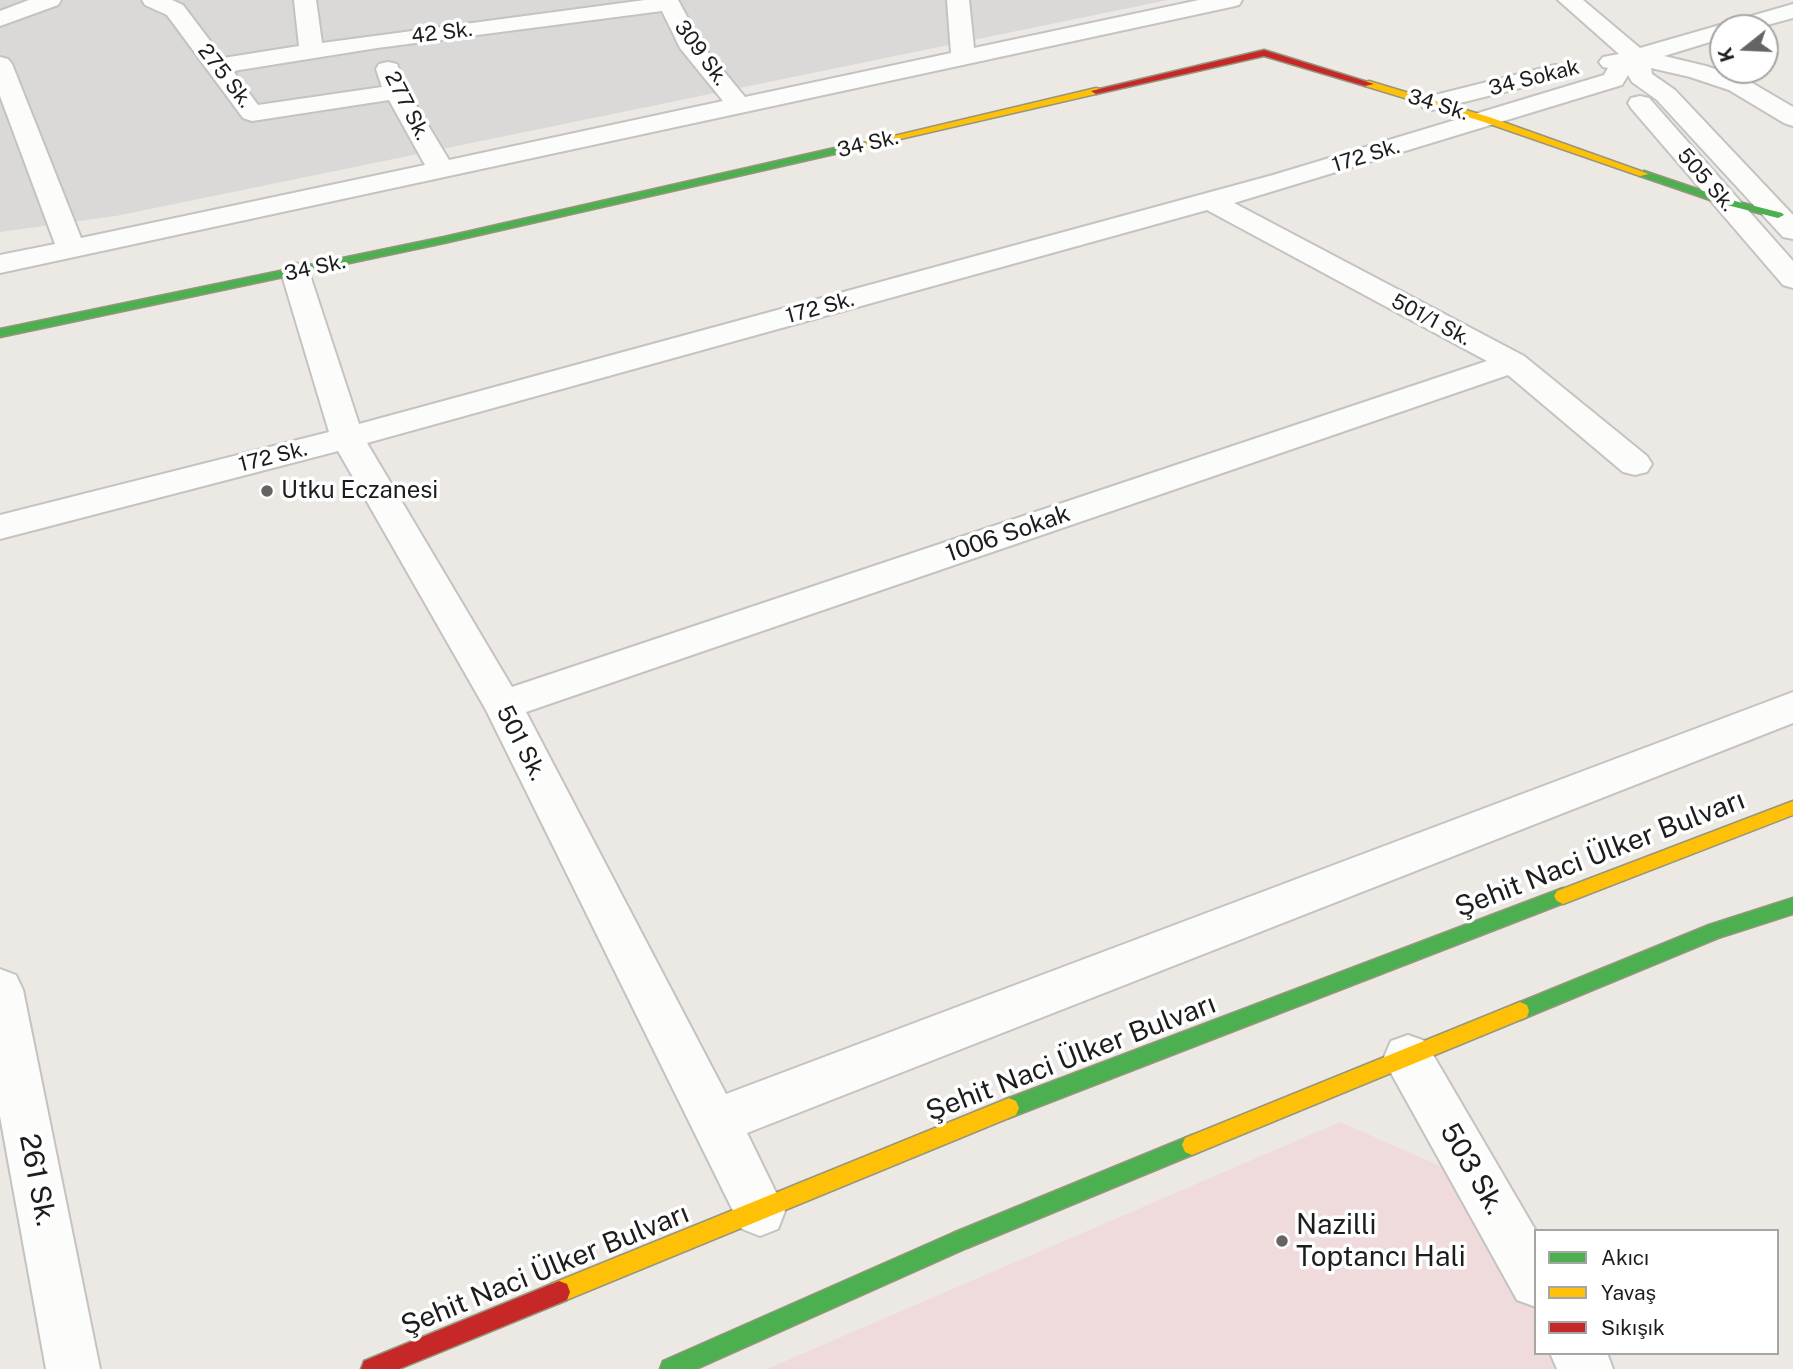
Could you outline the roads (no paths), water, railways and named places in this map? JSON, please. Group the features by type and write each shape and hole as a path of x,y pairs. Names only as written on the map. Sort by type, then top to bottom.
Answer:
{"street":[{"path":"0,19 50,0"},
{"name":"275 Sk.","path":"153,0 176,10 252,113 396,92"},
{"path":"305,0 311,51"},
{"path":"958,0 962,57"},
{"path":"0,264 962,57 1157,7 1231,0"},
{"name":"505 Sk.","path":"1569,0 1666,95 1785,223"},
{"name":"42 Sk.","path":"216,66 377,41 667,2"},
{"name":"309 Sk.","path":"667,2 692,48 739,105"},
{"path":"1634,65 1709,36"},
{"name":"277 Sk.","path":"377,41 396,92 441,169"},
{"name":"34 Sk.","path":"0,333 295,272 1264,53 1485,119 1785,223"},
{"path":"0,64 71,248"},
{"name":"34 Sokak","path":"1433,103 1588,64 1634,65"},
{"path":"1634,65 1697,71 1738,85 1793,118"},
{"name":"505 Sk.","path":"1634,65 1636,98 1793,279"},
{"name":"172 Sk.","path":"0,527 347,438 1210,201 1614,80 1634,65"},
{"name":"501/1 Sk.","path":"1210,201 1513,363 1636,464"},
{"name":"501 Sk.","path":"295,272 347,438 503,705 760,1210"},
{"name":"1006 Sokak","path":"503,705 1513,363"},
{"path":"715,1122 1793,707"},
{"name":"Şehit Naci Ülker Bulvarı","path":"372,1369 1044,1094 1793,808"},
{"path":"671,1369 960,1240 1714,931 1793,906"},
{"name":"261 Sk.","path":"0,990 73,1369"},
{"name":"503 Sk.","path":"1408,1057 1534,1278"}],"place":[{"name":"Utku Eczanesi","path":"267,491"},
{"name":"Nazilli Toptancı Hali","path":"1282,1241"}]}
